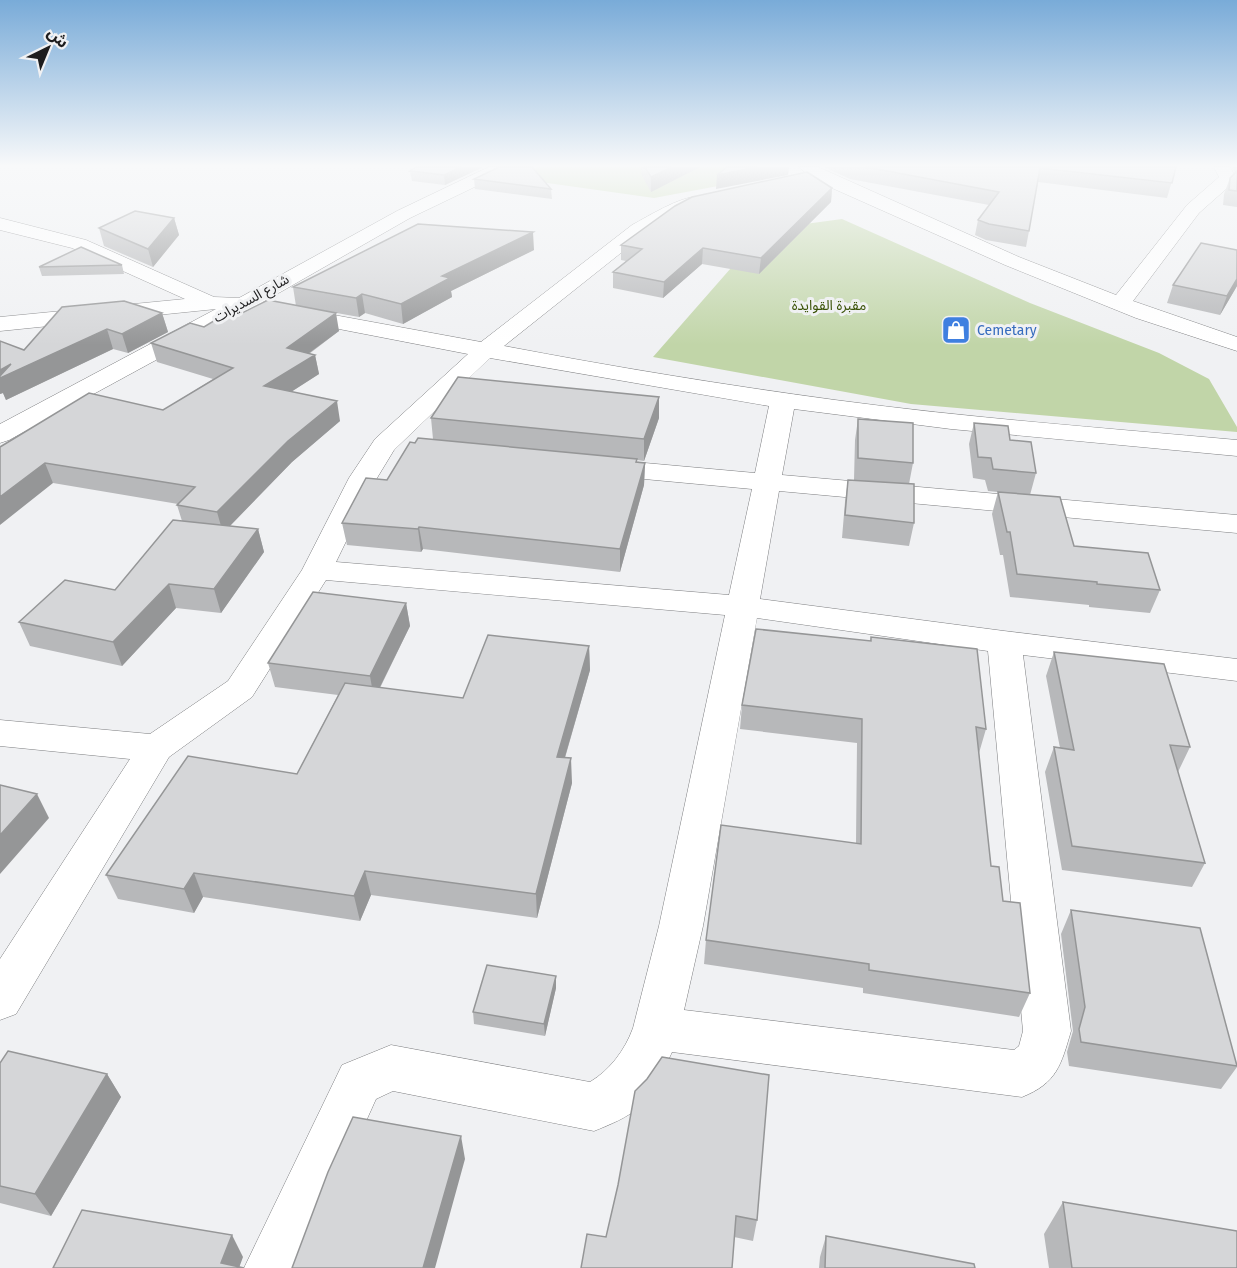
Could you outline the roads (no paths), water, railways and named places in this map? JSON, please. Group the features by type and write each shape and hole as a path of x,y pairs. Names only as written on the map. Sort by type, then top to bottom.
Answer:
{"street":[{"path":"9,226 79,244 213,303"},
{"name":"شارع السديرات","path":"0,435 111,372 385,226"},
{"path":"0,999 156,748 240,689 318,570 363,478 384,445 485,350 644,226"},
{"path":"929,226 1120,304 1237,344"},
{"path":"1120,304 1180,226"},
{"path":"0,324 213,303 242,304 613,374 783,400 1001,427 1237,448"},
{"path":"272,1268 359,1082 391,1068 594,1107 623,1089 648,1052 657,1028 681,926 741,606 783,400"},
{"path":"384,445 420,449"},
{"path":"574,464 1237,524"},
{"path":"318,570 741,606 1004,642 1237,670"},
{"path":"657,1028 1022,1074 1039,1059 1047,1031 1004,642"},
{"path":"0,733 156,748"}],"place":[{"name":"Cemetary","path":"956,330"}],"park label":[{"name":"مقبرة القوايدة","path":"829,305"}]}
